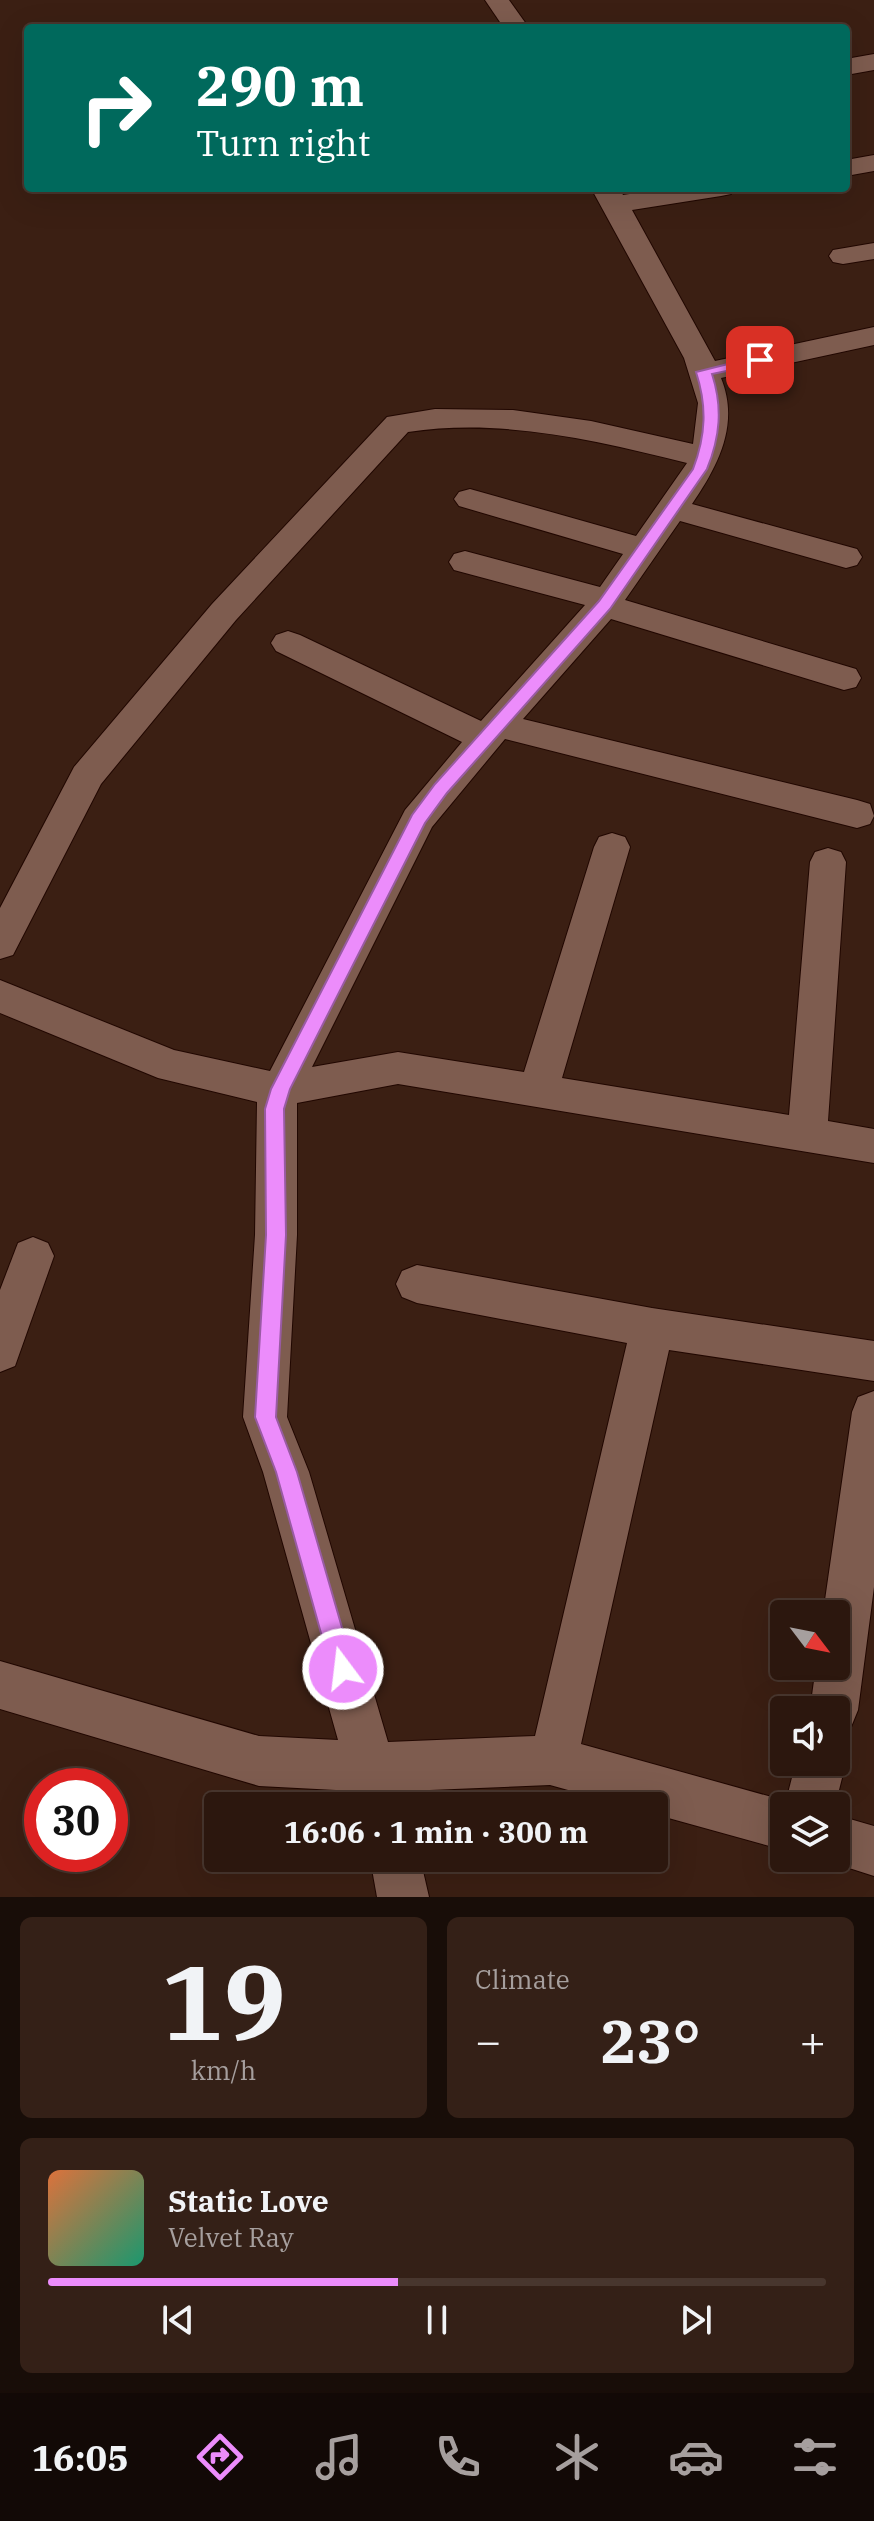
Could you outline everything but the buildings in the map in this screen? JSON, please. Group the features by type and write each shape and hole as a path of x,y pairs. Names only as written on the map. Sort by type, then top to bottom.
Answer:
{"street":[{"path":"497,0 514,24"},
{"path":"850,66 874,62"},
{"path":"850,167 874,163"},
{"path":"379,1787 286,1472 265,1417 276,1235 275,1109 281,1089 418,820 606,602 673,509 704,457 713,401 704,372 609,197 671,192"},
{"path":"843,256 874,251"},
{"path":"704,372 874,336"},
{"path":"0,944 87,776 224,612 398,424 471,419 560,423 704,457"},
{"path":"470,499 644,549"},
{"path":"673,509 846,557"},
{"path":"465,562 606,602 844,678"},
{"path":"288,643 492,732 857,814"},
{"path":"538,1092 612,847"},
{"path":"807,1137 828,862"},
{"path":"0,996 168,1064 281,1089 398,1068 874,1146"},
{"path":"0,1352 33,1256"},
{"path":"417,1284 652,1328 874,1361"},
{"path":"550,1760 561,1734 652,1328"},
{"path":"836,1696 874,1412"},
{"path":"0,1685 259,1761 379,1787 550,1760 770,1821"},
{"path":"850,1844 874,1851"},
{"path":"398,1872 403,1897"}],"route":[{"path":"343,1669 286,1472 265,1417 276,1235 275,1109 281,1089 418,820 441,789 604,605 700,469 708,447 713,401 704,372 760,360"}]}
